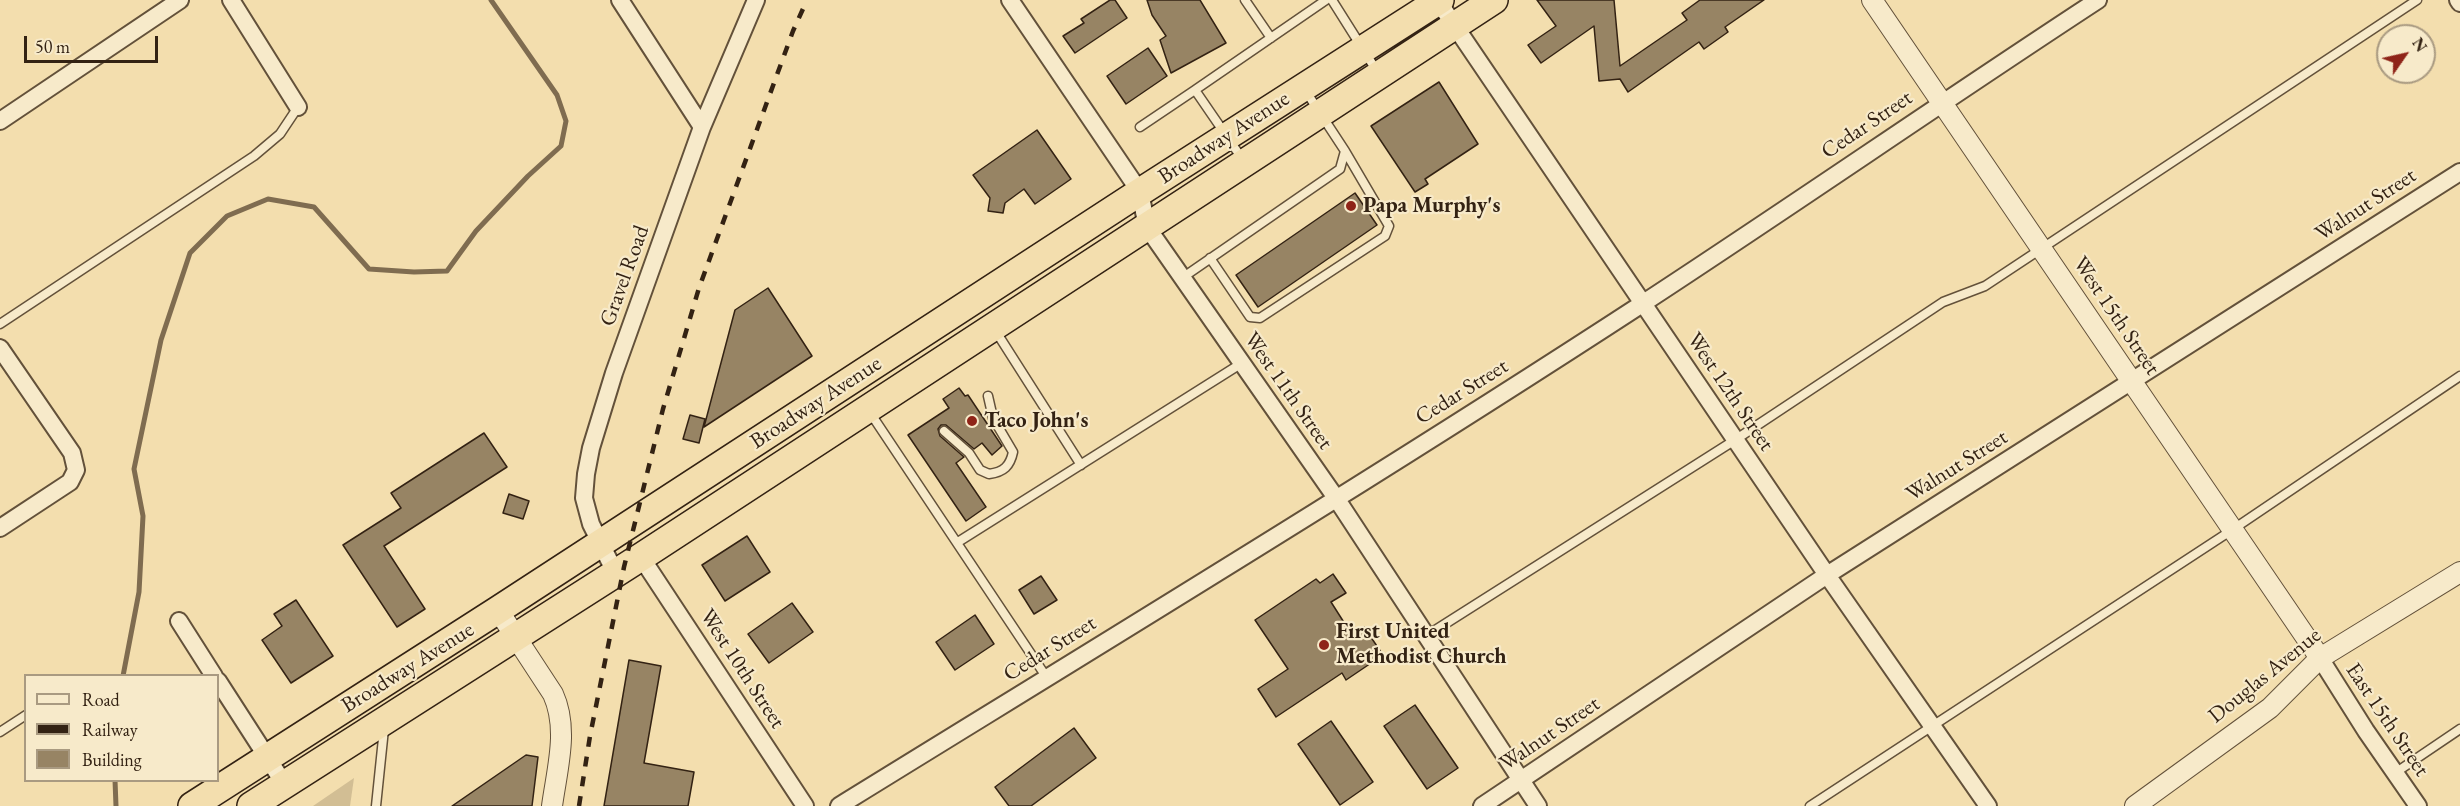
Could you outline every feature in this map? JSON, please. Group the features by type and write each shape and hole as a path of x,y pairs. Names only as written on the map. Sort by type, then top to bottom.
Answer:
{"highway":[{"name":"Broadway Avenue","path":"251,806 641,557 1456,27 1494,0"},
{"name":"Broadway Avenue","path":"192,806 1439,1"}],"street":[{"path":"0,121 180,0"},
{"path":"231,0 298,107"},
{"path":"620,0 702,127"},
{"name":"Gravel Road","path":"615,572 591,524 584,498 591,448 614,374 702,127 756,0"},
{"name":"West 11th Street","path":"1010,0 1140,192 1146,227 1335,498 1538,806"},
{"name":"West 15th Street","path":"1872,0 2320,658"},
{"name":"Cedar Street","path":"839,806 1642,304 2098,0"},
{"name":"West 12th Street","path":"1439,1 1642,304 1988,806"},
{"name":"Walnut Street","path":"1482,806 1827,575 2460,172"},
{"path":"0,348 72,453 76,470 70,482 0,528"},
{"name":"West 10th Street","path":"641,557 805,806"},
{"name":"Douglas Avenue","path":"2135,806 2270,708 2320,658 2460,572"},
{"path":"498,610 553,694 559,708 560,746 552,806"},
{"path":"179,621 213,674"},
{"name":"East 15th Street","path":"2320,658 2418,806"},
{"path":"219,683 285,785"}],"lane":[{"path":"1245,0 1271,38"},
{"path":"1140,127 1326,0"},
{"path":"1332,0 1380,76"},
{"path":"1426,636 1735,440 1943,302 1985,286 2417,0"},
{"path":"1210,258 1250,317 1260,318 1384,236 1389,226 1345,151 1303,87"},
{"path":"1196,90 1245,163"},
{"path":"0,324 254,156 280,134 298,107"},
{"path":"1182,278 1340,169 1345,151"},
{"path":"993,327 1081,465"},
{"path":"958,542 1242,363"},
{"path":"1809,806 2232,530 2460,376"},
{"path":"944,431 969,453 980,470 989,474 1006,469 1011,462 1013,452 993,418 988,396"},
{"path":"868,409 1047,678"},
{"path":"0,732 24,716"},
{"path":"376,806 384,720"},
{"path":"2395,773 2460,729"}],"shaded area":[{"path":"354,778 350,806 313,806"}],"building":[{"path":"1110,0 1115,0 1127,18 1075,53 1063,36 1084,23 1081,19"},
{"path":"1147,0 1200,0 1226,43 1171,73 1160,40 1166,36 1152,15"},
{"path":"1537,0 1614,0 1620,66 1687,20 1682,13 1700,0 1764,0 1725,27 1728,32 1704,49 1699,42 1628,92 1620,79 1599,81 1594,26 1541,63 1528,45 1556,26"},
{"path":"1148,48 1167,76 1126,104 1107,76"},
{"path":"1439,82 1478,144 1425,179 1428,184 1415,192 1371,126"},
{"path":"1037,130 1071,179 1035,204 1024,189 1005,203 1003,213 988,211 990,198 973,175"},
{"path":"1355,193 1377,225 1258,307 1236,275"},
{"path":"768,288 812,356 704,427 735,310"},
{"path":"959,388 965,396 968,395 1002,446 992,455 982,443 974,449 946,425 941,425 938,429 940,436 964,457 956,463 986,507 966,521 908,435 949,408 943,399"},
{"path":"690,415 705,419 699,443 683,439"},
{"path":"484,433 507,467 384,546 425,609 397,627 343,545 401,508 391,493"},
{"path":"509,494 529,501 523,519 503,513"},
{"path":"747,536 770,572 725,601 702,565"},
{"name":"First United Methodist Church","path":"1333,574 1346,593 1331,602 1352,635 1364,627 1383,655 1346,680 1342,673 1276,717 1258,689 1288,669 1255,620 1316,579 1320,583"},
{"path":"1041,576 1057,600 1034,614 1019,590"},
{"path":"296,600 333,656 291,683 262,640 282,626 274,614"},
{"path":"792,603 813,632 769,663 748,634"},
{"path":"975,615 994,644 955,670 936,642"},
{"path":"629,660 661,666 644,763 694,772 688,806 604,806"},
{"path":"1415,705 1458,768 1427,789 1384,726"},
{"path":"1331,721 1373,782 1340,805 1298,744"},
{"path":"1074,728 1096,758 1031,806 1009,806 995,787"},
{"path":"526,755 538,757 532,806 452,806"}],"waterway":[{"path":"123,674 139,592 143,516 134,469 161,340 190,253 227,216 268,199 314,207 369,269 414,272 447,271 476,231 528,176 561,146 566,121 557,95 491,0"},
{"path":"115,782 116,806"}],"railway":[{"path":"579,806 590,736 624,567 663,409 699,288 793,31 807,0"}],"place":[{"name":"Papa Murphy's","path":"1351,206"},
{"name":"Taco John's","path":"972,421"},
{"name":"First United Methodist Church","path":"1324,645"}]}
